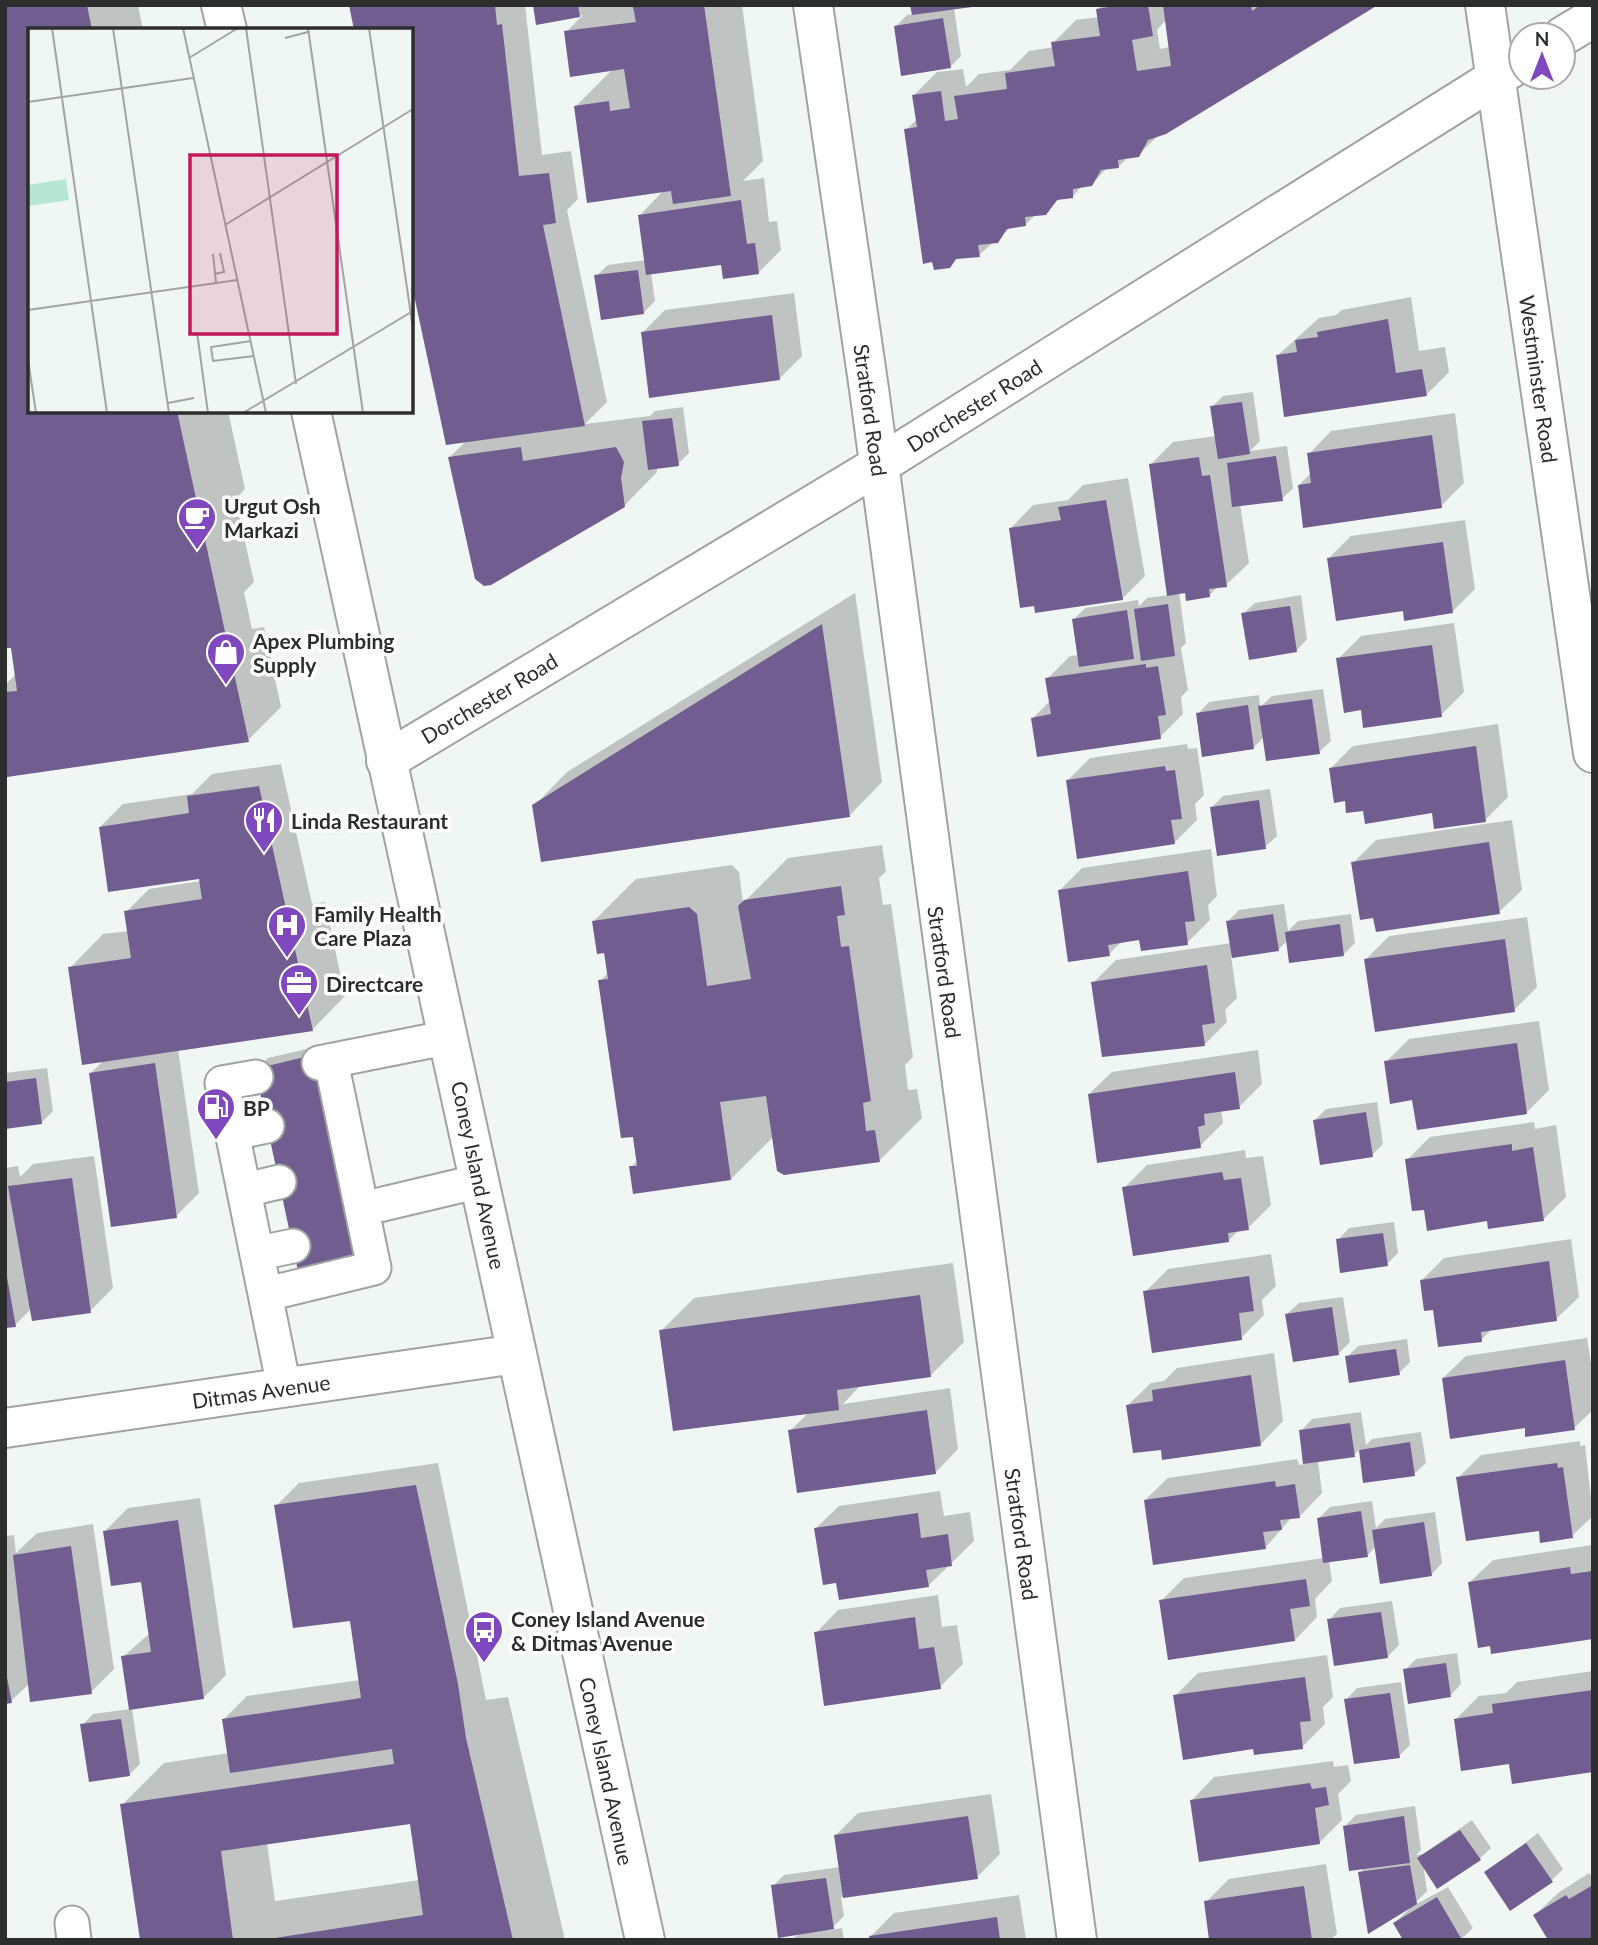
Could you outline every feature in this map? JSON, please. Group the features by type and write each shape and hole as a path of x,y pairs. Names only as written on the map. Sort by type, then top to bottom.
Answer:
{"street":[{"path":"221,5 227,28"},
{"name":"Stratford Road","path":"813,5 879,465 1077,1940"},
{"name":"Westminster Road","path":"1485,5 1507,67"},
{"path":"1577,28 1593,18"},
{"name":"Dorchester Road","path":"386,761 879,465 1507,71"},
{"name":"Westminster Road","path":"1511,91 1593,753"},
{"name":"Coney Island Avenue","path":"311,413 386,761 450,1037 516,1354 645,1940"},
{"name":"Ditmas Avenue","path":"5,1427 516,1354"}],"lane":[{"path":"267,1294 374,1268 360,1225 325,1062 450,1037"},
{"path":"256,1077 222,1083 259,1253 284,1387"},
{"path":"233,1133 267,1126"},
{"path":"360,1225 480,1181"},
{"path":"245,1190 279,1182"},
{"path":"259,1253 293,1246"}],"building":[{"path":"5,5 87,5 92,28 28,28 28,413 177,413 249,742 7,777 5,692 17,691 11,648 5,648"},
{"path":"349,5 495,5 497,25 502,24 519,176 549,173 556,223 543,225 585,426 446,445 413,290 413,28 354,28"},
{"path":"533,5 578,5 580,17 536,25"},
{"path":"704,5 731,196 673,204 671,191 587,203 574,106 609,101 610,111 630,108 624,69 570,77 564,31 636,22 633,7"},
{"path":"910,5 972,5 972,7 912,15"},
{"path":"1148,5 1153,36 1132,40 1137,71 1171,66 1163,5 1251,5 1252,11 1260,5 1378,5 1166,134 1148,140 1139,157 1118,160 1119,168 1101,170 1092,186 1073,189 1073,198 1057,200 1046,215 1025,217 1026,226 1007,229 998,243 978,245 980,257 956,259 950,268 934,270 932,262 923,264 904,129 917,127 912,95 941,91 945,121 958,119 954,96 1007,89 1005,73 1055,66 1051,42 1100,36 1096,9"},
{"path":"943,18 951,68 901,76 894,26"},
{"path":"741,200 747,244 755,243 759,274 723,279 721,265 646,275 638,215"},
{"path":"638,270 644,314 601,320 594,275"},
{"path":"772,315 780,380 649,398 641,332"},
{"path":"1388,319 1396,373 1422,369 1427,396 1284,417 1276,355 1297,352 1295,340 1318,337 1317,332"},
{"path":"1242,402 1250,454 1218,459 1210,406"},
{"path":"672,418 679,466 648,470 642,421"},
{"path":"1432,435 1442,508 1303,528 1298,485 1311,483 1307,453"},
{"path":"521,447 523,461 616,447 624,462 621,478 625,507 491,585 484,586 475,579 448,457"},
{"path":"1276,456 1283,501 1232,507 1227,463"},
{"path":"1199,457 1202,476 1210,475 1227,587 1209,589 1210,597 1186,601 1185,593 1167,596 1149,464"},
{"path":"1106,500 1123,600 1035,613 1034,606 1020,608 1009,528 1061,520 1058,507"},
{"path":"1443,542 1453,613 1404,621 1403,611 1336,621 1327,558"},
{"path":"1168,604 1175,656 1141,661 1134,609"},
{"path":"1290,606 1297,652 1249,660 1241,613"},
{"path":"1127,610 1134,659 1079,667 1072,619"},
{"path":"822,624 850,817 541,862 532,805"},
{"path":"1432,645 1442,717 1363,728 1361,710 1344,713 1336,658"},
{"path":"1146,664 1146,668 1158,666 1166,715 1158,716 1161,739 1037,757 1031,718 1051,714 1045,678"},
{"path":"1312,699 1320,754 1266,761 1258,706"},
{"path":"1248,705 1254,749 1202,757 1196,713"},
{"path":"1476,746 1486,822 1434,829 1432,813 1365,824 1363,811 1346,813 1345,801 1334,803 1329,768"},
{"path":"1165,766 1166,771 1175,770 1182,819 1171,820 1175,844 1077,859 1066,780"},
{"path":"259,786 313,1031 82,1065 68,967 131,958 124,911 202,899 199,879 108,892 99,827 189,813 187,796"},
{"path":"1259,800 1266,849 1217,856 1210,807"},
{"path":"1489,842 1500,914 1376,932 1373,918 1360,920 1351,862"},
{"path":"1188,871 1195,921 1185,922 1188,945 1141,951 1139,940 1108,945 1110,956 1068,962 1058,890"},
{"path":"841,886 845,915 837,916 841,947 849,946 871,1101 863,1103 866,1131 875,1130 880,1162 784,1175 777,1171 766,1096 720,1102 731,1180 633,1194 629,1166 637,1166 633,1137 621,1138 598,980 608,979 604,953 597,954 592,921 689,907 697,914 707,986 751,979 738,906 744,900"},
{"path":"1273,914 1279,951 1232,958 1226,921"},
{"path":"1340,924 1344,956 1289,963 1285,932"},
{"path":"1505,939 1515,1012 1375,1032 1364,959"},
{"path":"1207,965 1215,1023 1202,1025 1205,1046 1102,1057 1091,982"},
{"path":"1517,1043 1527,1114 1417,1130 1412,1100 1390,1104 1384,1061"},
{"path":"317,1054 357,1258 298,1271 255,1069"},
{"path":"155,1063 177,1218 111,1227 89,1073"},
{"path":"1235,1072 1240,1109 1204,1114 1205,1125 1198,1127 1201,1148 1097,1163 1088,1094"},
{"path":"36,1078 42,1124 5,1129 5,1082"},
{"path":"1366,1112 1373,1157 1320,1165 1313,1120"},
{"path":"1512,1144 1512,1151 1533,1147 1544,1221 1488,1229 1487,1221 1427,1231 1424,1210 1412,1211 1405,1159"},
{"path":"1222,1172 1224,1180 1241,1178 1249,1230 1228,1233 1229,1242 1133,1256 1122,1187"},
{"path":"72,1178 91,1313 32,1321 8,1186"},
{"path":"1383,1233 1388,1266 1340,1273 1336,1239"},
{"path":"1549,1261 1557,1321 1481,1332 1482,1342 1438,1347 1433,1310 1424,1311 1420,1280"},
{"path":"5,1266 16,1327 5,1328"},
{"path":"1249,1276 1254,1311 1239,1313 1242,1340 1152,1353 1143,1291"},
{"path":"920,1295 931,1377 837,1390 839,1410 673,1431 659,1330"},
{"path":"1332,1307 1339,1355 1293,1362 1285,1314"},
{"path":"1396,1349 1400,1375 1349,1383 1345,1356"},
{"path":"1565,1360 1575,1430 1525,1437 1525,1428 1450,1439 1442,1378"},
{"path":"1251,1375 1261,1446 1162,1460 1161,1450 1133,1453 1126,1405 1153,1401 1152,1390"},
{"path":"927,1410 936,1474 797,1493 788,1430"},
{"path":"1350,1423 1355,1457 1303,1464 1299,1430"},
{"path":"1410,1442 1415,1476 1363,1483 1359,1450"},
{"path":"1557,1463 1558,1468 1563,1467 1573,1538 1540,1543 1539,1531 1466,1541 1456,1477"},
{"path":"1275,1481 1276,1487 1295,1484 1300,1518 1280,1520 1282,1530 1263,1532 1266,1549 1153,1565 1144,1500"},
{"path":"416,1485 458,1684 466,1738 513,1940 262,1940 423,1915 410,1824 221,1851 233,1940 140,1940 120,1804 394,1764 392,1749 230,1773 222,1719 361,1698 350,1621 293,1628 274,1505"},
{"path":"1361,1511 1368,1557 1323,1563 1317,1518"},
{"path":"918,1513 921,1538 948,1534 952,1566 926,1570 929,1587 839,1600 836,1583 823,1585 814,1528"},
{"path":"178,1520 204,1699 129,1710 121,1656 151,1652 141,1582 111,1586 103,1531"},
{"path":"1424,1522 1432,1576 1380,1584 1372,1530"},
{"path":"71,1546 92,1694 30,1702 13,1555"},
{"path":"1570,1567 1571,1574 1593,1571 1593,1639 1491,1654 1490,1646 1478,1648 1468,1582"},
{"path":"1306,1579 1310,1606 1290,1609 1295,1641 1168,1660 1159,1600"},
{"path":"1381,1612 1388,1658 1334,1666 1327,1619"},
{"path":"915,1617 919,1649 934,1647 941,1689 824,1706 814,1632"},
{"path":"1446,1663 1451,1697 1408,1704 1403,1669"},
{"path":"5,1667 12,1703 5,1704"},
{"path":"1305,1677 1311,1721 1300,1722 1303,1749 1254,1755 1253,1749 1183,1760 1173,1695"},
{"path":"1593,1690 1593,1772 1512,1784 1509,1764 1461,1771 1454,1719 1493,1713 1492,1704"},
{"path":"1390,1693 1400,1758 1354,1764 1344,1699"},
{"path":"121,1719 130,1776 89,1782 80,1724"},
{"path":"1310,1783 1312,1789 1326,1787 1329,1805 1315,1808 1320,1844 1199,1862 1190,1800"},
{"path":"968,1816 978,1879 843,1898 834,1835"},
{"path":"1404,1816 1410,1863 1349,1871 1343,1826"},
{"path":"1460,1830 1481,1860 1437,1889 1417,1858"},
{"path":"1526,1843 1553,1882 1510,1911 1484,1872"},
{"path":"1410,1865 1417,1904 1368,1934 1358,1872"},
{"path":"826,1878 834,1929 778,1938 771,1885"},
{"path":"1593,1885 1593,1940 1548,1940 1533,1915 1566,1895 1569,1899"},
{"path":"1304,1886 1312,1940 1209,1940 1204,1901"},
{"path":"1437,1897 1462,1940 1403,1940 1393,1923"},
{"path":"997,1917 1000,1940 870,1940 869,1936"}],"place":[{"name":"Urgut Osh Markazi","path":"197,551"},
{"name":"Apex Plumbing Supply","path":"226,686"},
{"name":"Linda Restaurant","path":"264,854"},
{"name":"Family Health Care Plaza","path":"287,959"},
{"name":"Directcare","path":"299,1017"},
{"name":"BP","path":"216,1141"},
{"name":"Coney Island Avenue & Ditmas Avenue","path":"484,1664"}]}
